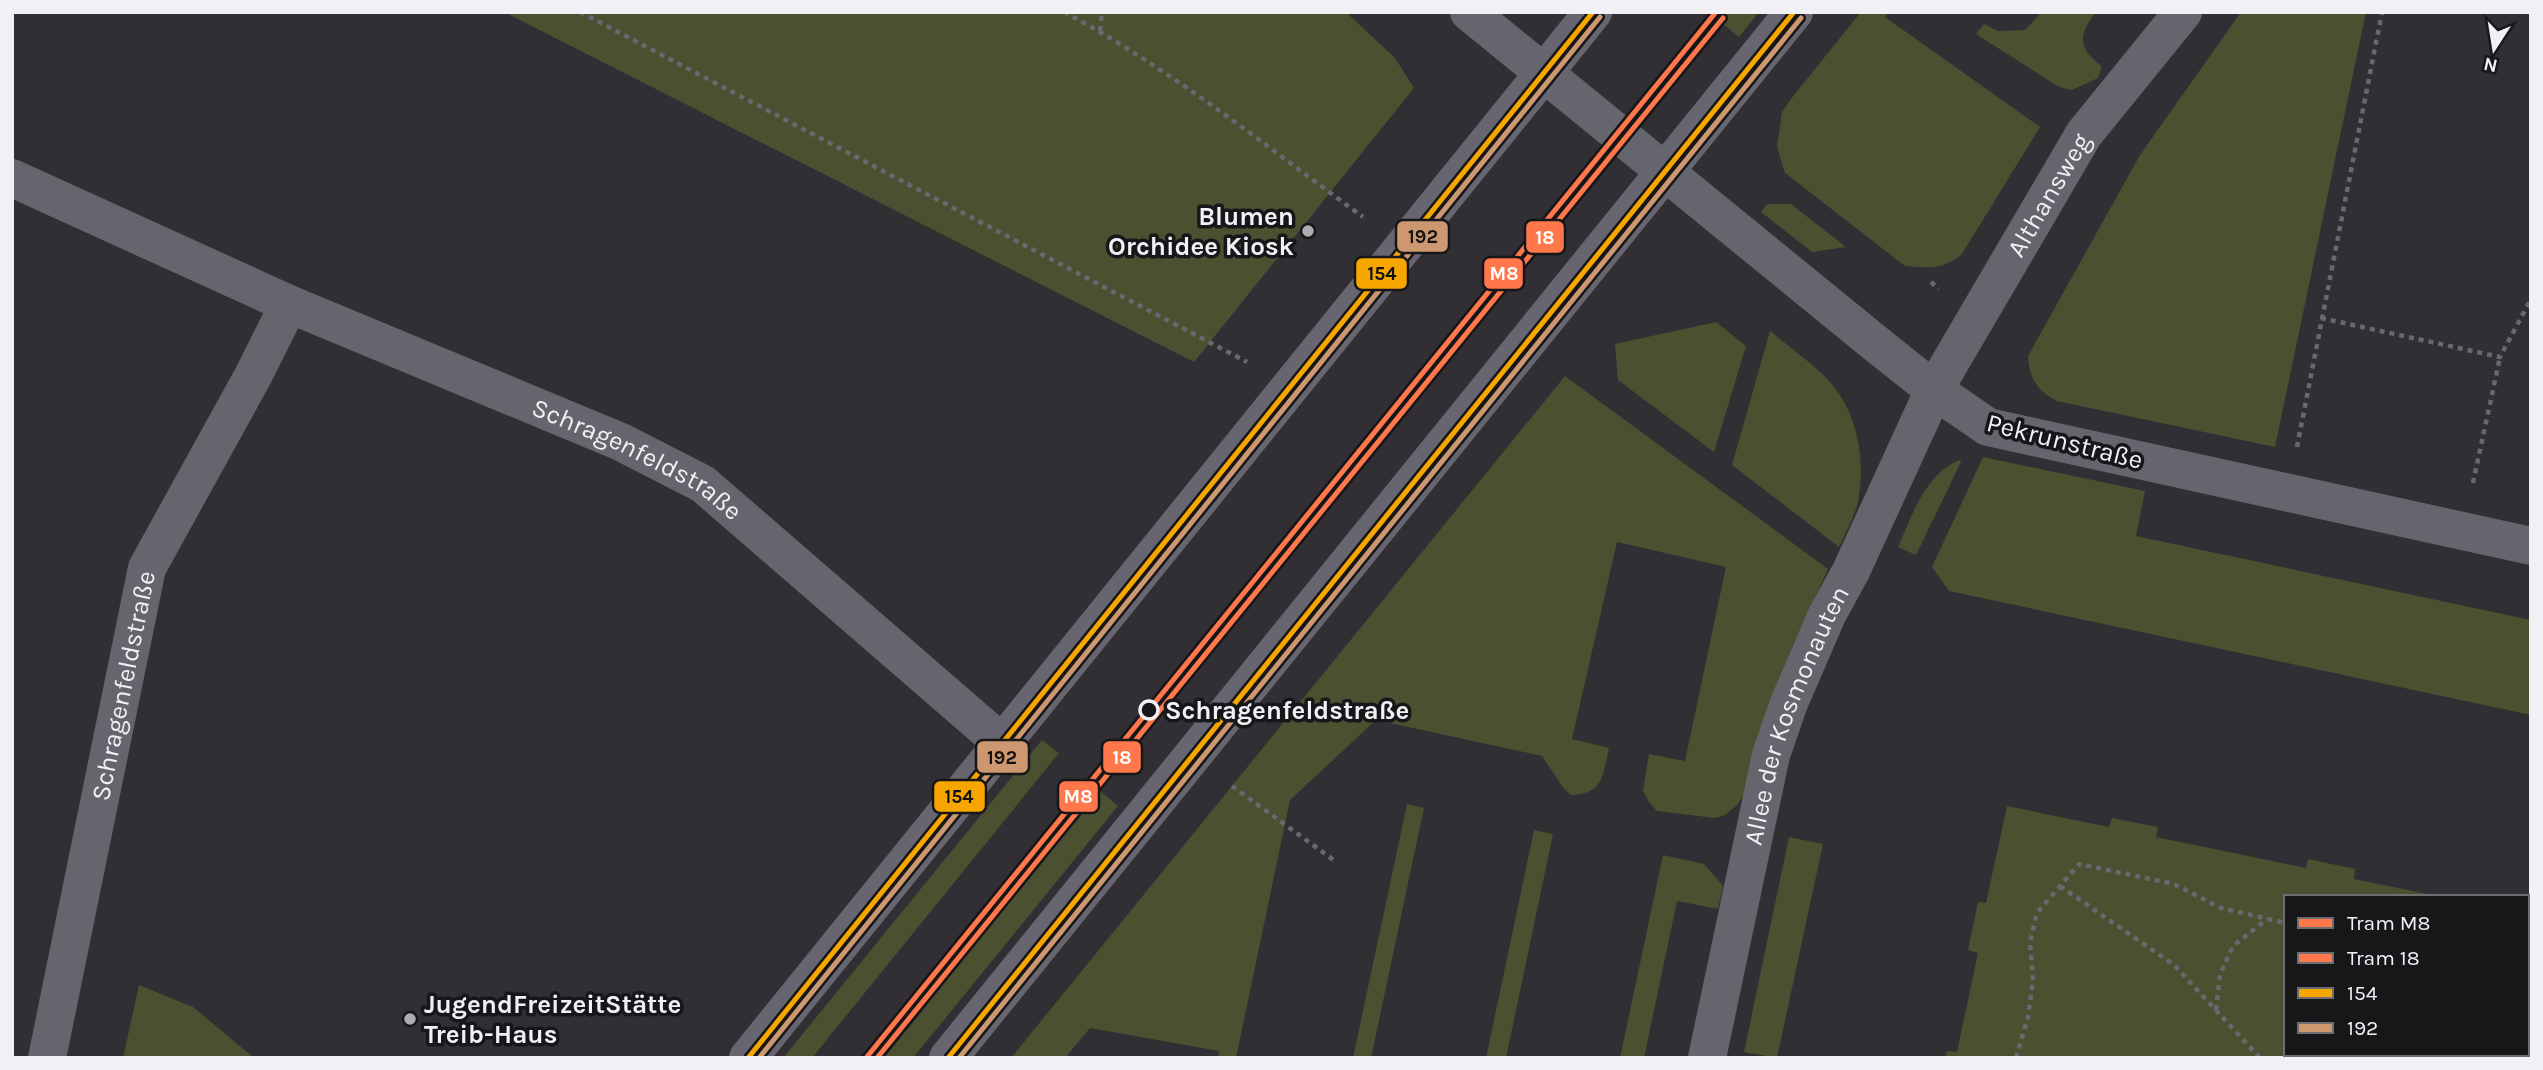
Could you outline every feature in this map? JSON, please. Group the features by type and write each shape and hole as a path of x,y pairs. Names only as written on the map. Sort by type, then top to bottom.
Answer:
{"main road":[{"path":"748,1058 1593,12"},
{"path":"948,1058 1794,12"}],"street":[{"name":"Pekrunstraße","path":"1469,12 1934,390 1988,427 2531,546"},
{"name":"Althansweg","path":"1934,390 2084,134 2183,12"},
{"name":"Schragenfeldstraße","path":"12,178 289,304 621,442 703,484 1002,743"},
{"name":"Schragenfeldstraße","path":"47,1058 147,568 253,376 289,304"},
{"name":"Allee der Kosmonauten","path":"1707,1058 1771,755 1789,703 1827,615 1934,390"}],"path":[{"path":"580,12 1247,362"},
{"path":"1064,12 1101,31 1183,84 1363,217"},
{"path":"1101,31 1102,12"},
{"path":"2296,448 2382,12"},
{"path":"2473,487 2500,357 2531,299"},
{"path":"2321,318 2500,357"},
{"path":"1226,781 1335,862"},
{"path":"2017,1058 2034,980 2030,942 2037,913 2078,864 2174,884 2221,908 2284,923"},
{"path":"2060,886 2174,965 2260,1058"},
{"path":"2216,1010 2220,974 2233,946 2268,919"}],"green space":[{"path":"504,12 1346,12 1395,58 1414,88 1194,362"},
{"path":"1708,12 1759,12 1739,37"},
{"path":"1861,12 1888,12 1885,17 2040,127 1962,254 1942,265 1905,266 1785,173 1777,147 1782,112"},
{"path":"2042,12 2096,12 2086,27 2083,41 2088,54 2102,66 2098,78 2072,90 2059,87 1976,34 1984,24 1998,31 2025,30"},
{"path":"2241,12 2366,12 2275,447 2057,401 2035,383 2028,356 2140,155"},
{"path":"1767,204 1791,204 1846,247 1812,252 1761,212"},
{"path":"1716,322 1746,346 1714,452 1618,380 1615,344"},
{"path":"1770,331 1828,380 1853,422 1860,453 1860,486 1854,514 1839,547 1732,465"},
{"path":"1565,376 1828,569 1783,669 1755,748 1744,795 1737,805 1725,815 1715,818 1657,811 1643,791 1649,754 1685,761 1726,567 1617,542 1572,739 1609,748 1603,774 1596,787 1582,794 1571,795 1542,756 1376,720 1290,800 1236,1058 1218,1058 1219,1051 1090,1028 1065,1058 1011,1058"},
{"path":"1983,457 2145,491 2136,536 2531,620 2531,715 1949,591 1932,567"},
{"path":"1959,460 1961,462 1916,555 1898,547 1914,509 1928,486 1937,475"},
{"path":"1042,740 1059,753 812,1058 783,1058"},
{"path":"1100,791 1118,806 913,1058 884,1058"},
{"path":"1407,804 1424,808 1371,1058 1353,1058"},
{"path":"2007,806 2109,827 2112,818 2158,827 2156,837 2306,868 2308,859 2355,869 2354,879 2432,895 2284,895 2284,1056 2529,1056 2531,907 2531,1058 1945,1058 1947,1051 1957,1052 1978,953 1968,950 1978,902 1986,903"},
{"path":"1534,830 1553,834 1506,1058 1486,1058"},
{"path":"1789,837 1823,844 1777,1058 1744,1052"},
{"path":"1663,855 1704,864 1723,886 1718,909 1677,901 1644,1058 1620,1058"},
{"path":"139,985 193,1007 254,1058 123,1058"}],"tram line":[{"name":"M8","path":"866,1058 1716,12"},
{"name":"18","path":"877,1058 1723,18"}],"transit line":[{"name":"154","path":"748,1058 1593,12"},
{"name":"154","path":"948,1058 1794,12"},
{"name":"192","path":"759,1058 1600,17"},
{"name":"192","path":"959,1058 1801,18"}],"place":[{"name":"Blumen Orchidee Kiosk","path":"1308,231"},
{"name":"Schragenfeldstraße","path":"1149,710"},
{"name":"JugendFreizeitStätte Treib-Haus","path":"410,1019"}]}
